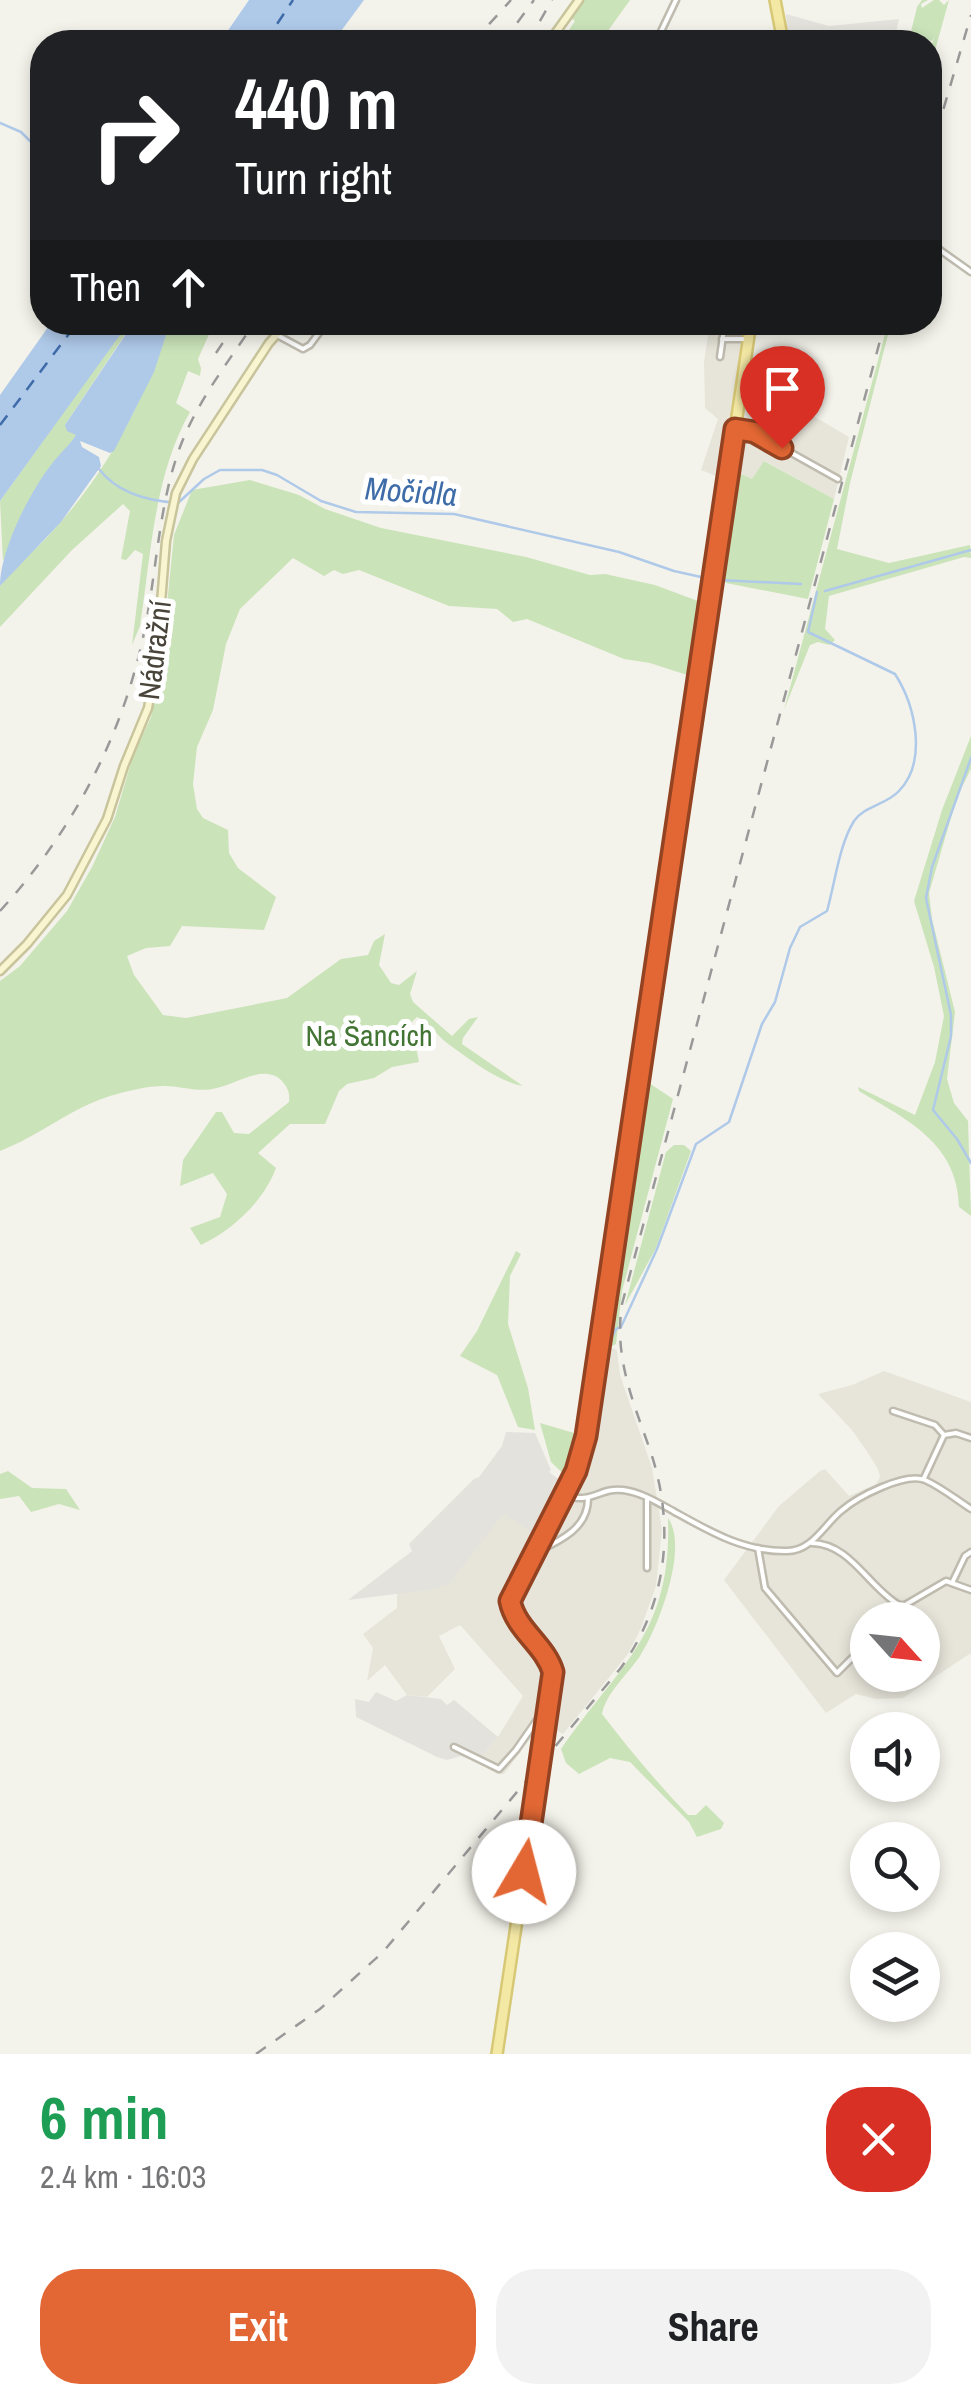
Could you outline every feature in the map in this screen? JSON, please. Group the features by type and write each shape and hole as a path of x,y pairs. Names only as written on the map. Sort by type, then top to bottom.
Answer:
{"main road":[{"path":"558,30 579,0"},
{"path":"776,0 781,30"},
{"name":"Nádražní","path":"0,970 48,920 80,875 106,819 143,723 154,680 166,540 173,504 192,460 275,335"},
{"path":"498,2054 552,1666 511,1606 512,1595 576,1471 586,1436 750,335"}],"street":[{"path":"662,30 676,0"},
{"path":"942,251 971,272"},
{"path":"278,335 303,349 317,335"},
{"path":"720,357 723,335"},
{"path":"722,339 749,339"},
{"path":"735,429 754,432 838,479"},
{"path":"893,1411 935,1425 944,1435"},
{"path":"944,1435 956,1433 971,1438"},
{"path":"924,1479 944,1435"},
{"path":"811,1543 841,1510 908,1479 924,1479 971,1509"},
{"path":"563,1495 588,1500 618,1490 647,1498 721,1538 758,1548 789,1551 821,1543 844,1555 892,1601 904,1605 936,1585 953,1581 970,1589"},
{"path":"647,1498 648,1568"},
{"path":"532,1553 574,1532 586,1514 588,1500"},
{"path":"758,1548 765,1588 837,1674 850,1660"},
{"path":"953,1581 971,1552"},
{"path":"454,1747 499,1769 549,1704"}],"shaded area":[{"path":"786,14 829,26 899,19 897,30 787,30"},
{"path":"708,335 745,335 741,361 776,378 769,390 849,437 834,499 765,461 752,479 725,468 723,479 701,470 718,419 705,408"},
{"path":"592,1340 617,1350 620,1375 652,1468 662,1529 656,1586 628,1654 563,1734 552,1728 533,1735 504,1774 497,1774 477,1762 523,1696 460,1625 439,1636 455,1669 427,1697 407,1695 385,1665 367,1681 373,1648 363,1634 397,1608 397,1593 460,1570 504,1512 536,1535 568,1477 581,1435"},
{"path":"884,1371 971,1402 971,1653 940,1674 940,1602 850,1602 850,1692 912,1692 903,1698 876,1699 856,1694 826,1713 724,1580 779,1506 820,1471 825,1469 849,1496 876,1484 880,1477 852,1430 818,1394"},
{"path":"506,1432 535,1433 549,1472 564,1483 536,1536 504,1513 449,1584 348,1600 412,1551 409,1544 479,1477 502,1446"},
{"path":"376,1692 396,1701 407,1695 441,1699 447,1705 454,1700 498,1737 477,1762 461,1756 447,1760 437,1757 356,1717 355,1699 369,1702"}],"green space":[{"path":"582,0 630,0 609,30 569,30 575,21 570,17"},
{"path":"922,0 928,0 921,4 922,8 934,0 944,5 949,0 941,30 911,30"},
{"path":"119,335 125,335 65,425 77,434 32,495 3,561 0,501"},
{"path":"166,335 209,335 198,359 200,376 188,371 176,403 190,412 161,489 140,626 132,645 143,554 135,550 126,560 121,559 130,511 123,504 72,550 0,627 0,586 78,502 111,454 150,377"},
{"path":"885,335 888,335 837,549 889,563 970,545 971,558 829,596 825,629 835,640 829,645 810,645 784,710"},
{"path":"764,461 834,499 808,599 726,583 722,563 734,471 752,479"},
{"name":"Na Šancích","path":"250,480 381,528 526,557 590,575 605,574 655,585 698,601 687,675 624,659 527,619 513,622 497,609 449,606 359,570 343,574 334,570 324,576 293,558 240,609 226,644 213,710 197,747 193,784 197,809 203,818 228,830 229,853 238,868 276,897 264,930 182,926 170,946 146,948 127,956 134,975 163,1015 186,1018 287,998 341,959 368,955 374,941 385,934 379,965 391,983 399,985 417,971 410,994 413,1002 452,1036 469,1019 478,1017 462,1044 523,1086 484,1069 417,1017 409,1025 409,1036 419,1062 392,1067 374,1078 347,1084 339,1091 325,1124 290,1124 258,1153 276,1168 255,1203 235,1223 201,1245 190,1228 220,1217 227,1194 213,1173 180,1186 183,1160 216,1112 222,1112 234,1133 249,1134 289,1102 284,1084 275,1076 259,1074 210,1089 164,1086 130,1091 82,1108 0,1151 0,981 20,966 67,911 115,817 133,756 151,717 174,535 192,490"},
{"path":"971,736 971,769 957,797 929,893 955,1012 947,1079 954,1103 968,1121 971,1216 959,1207 950,1166 940,1150 927,1136 858,1087 915,1115 935,1062 944,1016 914,901 942,810"},
{"path":"649,1083 673,1099 622,1291 616,1344 610,1347 606,1340 643,1086"},
{"path":"674,1145 684,1145 691,1151 656,1248 625,1305 666,1152"},
{"path":"516,1251 521,1254 510,1276 508,1324 528,1388 535,1430 518,1427 497,1375 460,1356 477,1331"},
{"path":"540,1423 581,1435 568,1478 551,1462"},
{"path":"8,1471 32,1488 66,1489 80,1510 59,1504 31,1512 19,1496 0,1499 0,1474"},
{"path":"668,1518 675,1548 663,1607 640,1656 613,1691 602,1714 688,1815 696,1815 706,1805 724,1823 721,1829 697,1837 689,1822 630,1762 610,1758 579,1774 566,1763 561,1749 622,1669 651,1620 667,1558"}],"water":[{"path":"249,0 364,0 342,30 228,30"},
{"path":"42,335 120,335 0,501 0,395"},
{"path":"125,335 166,335 154,372 114,451 110,453 80,441 82,447 99,457 101,466 61,522 0,586 10,540 25,506 42,477 76,435 67,431 65,425"}],"waterway":[{"path":"0,123 21,132 30,141"},
{"name":"Močidla","path":"99,469 134,494 178,503 220,470 262,470 321,501 356,512 454,514 619,552 710,579"},
{"name":"Močidla","path":"825,591 971,550"},
{"name":"Močidla","path":"718,580 801,584"},
{"path":"601,1360 657,1249 696,1144 729,1122 762,1024 775,1002 790,948 800,927 827,911 841,853 854,821 899,791 913,764 913,717 895,674 808,632 817,592"},
{"path":"971,758 932,867 926,898 951,1015 951,1036 933,1110 971,1163"}],"ferry route":[{"path":"273,30 293,0"},
{"path":"0,425 68,335"}],"railway":[{"path":"484,30 511,0"},
{"path":"512,30 534,0"},
{"path":"535,30 552,0"},
{"path":"942,114 971,15"},
{"path":"216,353 228,335"},
{"path":"0,911 50,848 109,743 136,667 167,491 180,447 204,398 246,335"},
{"path":"256,2054 320,2009 383,1952 620,1669 649,1617 663,1562 663,1505 623,1359 622,1304 882,335"}],"route":[{"path":"524,1872 553,1672 517,1620 510,1601 576,1471 586,1436 735,429 754,432 782,448"}]}
